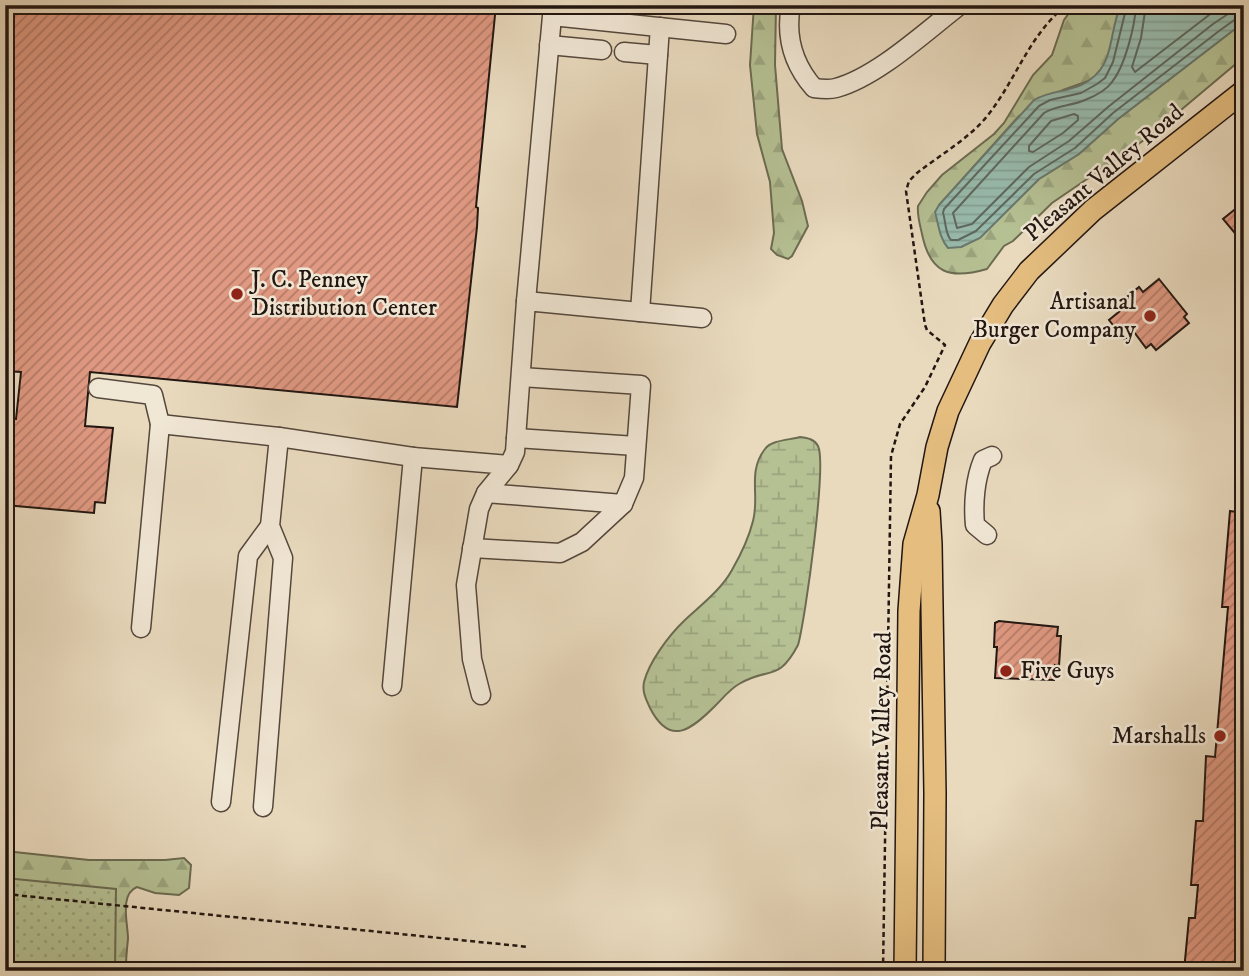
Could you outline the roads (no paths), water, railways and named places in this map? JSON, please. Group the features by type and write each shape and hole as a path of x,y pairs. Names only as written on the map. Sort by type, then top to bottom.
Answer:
{"main road":[{"name":"Pleasant Valley Road","path":"905,971 909,611 914,544 928,495 937,447 956,391 980,342 1029,271 1070,231 1244,91"},
{"name":"Pleasant Valley Road","path":"928,495 935,822 934,971"},
{"path":"906,832 935,822"},
{"path":"906,832 935,843"}],"street":[{"path":"791,5 788,22 793,55 801,73 814,88 832,90 879,67 960,5"},
{"path":"481,695 472,659 466,585 479,509 486,493 509,465 515,452 552,16 726,33"},
{"path":"640,312 660,27"},
{"path":"549,45 602,50"},
{"path":"624,52 658,55"},
{"path":"526,301 702,318"},
{"path":"472,548 559,553 582,542 623,504 634,478 641,385 521,377"},
{"path":"98,388 153,395 160,425 141,628"},
{"path":"160,425 279,437 414,457 509,465"},
{"path":"263,807 283,558 270,526 279,437"},
{"path":"516,438 636,446"},
{"path":"987,535 975,525 974,515 979,470 984,460 992,456"},
{"path":"392,685 414,457"},
{"path":"486,493 623,504"},
{"path":"221,802 248,556 270,526"}],"water":[{"path":"1121,5 1244,5 1244,22 1118,119 1079,154 1039,179 980,238 961,247 948,248 941,235 935,212 939,205 1034,100 1081,85 1100,70 1106,60"}],"place":[{"name":"J. C. Penney Distribution Center","path":"237,294"},
{"name":"Artisanal Burger Company","path":"1150,316"},
{"name":"Five Guys","path":"1006,671"},
{"name":"Marshalls","path":"1220,736"}]}
